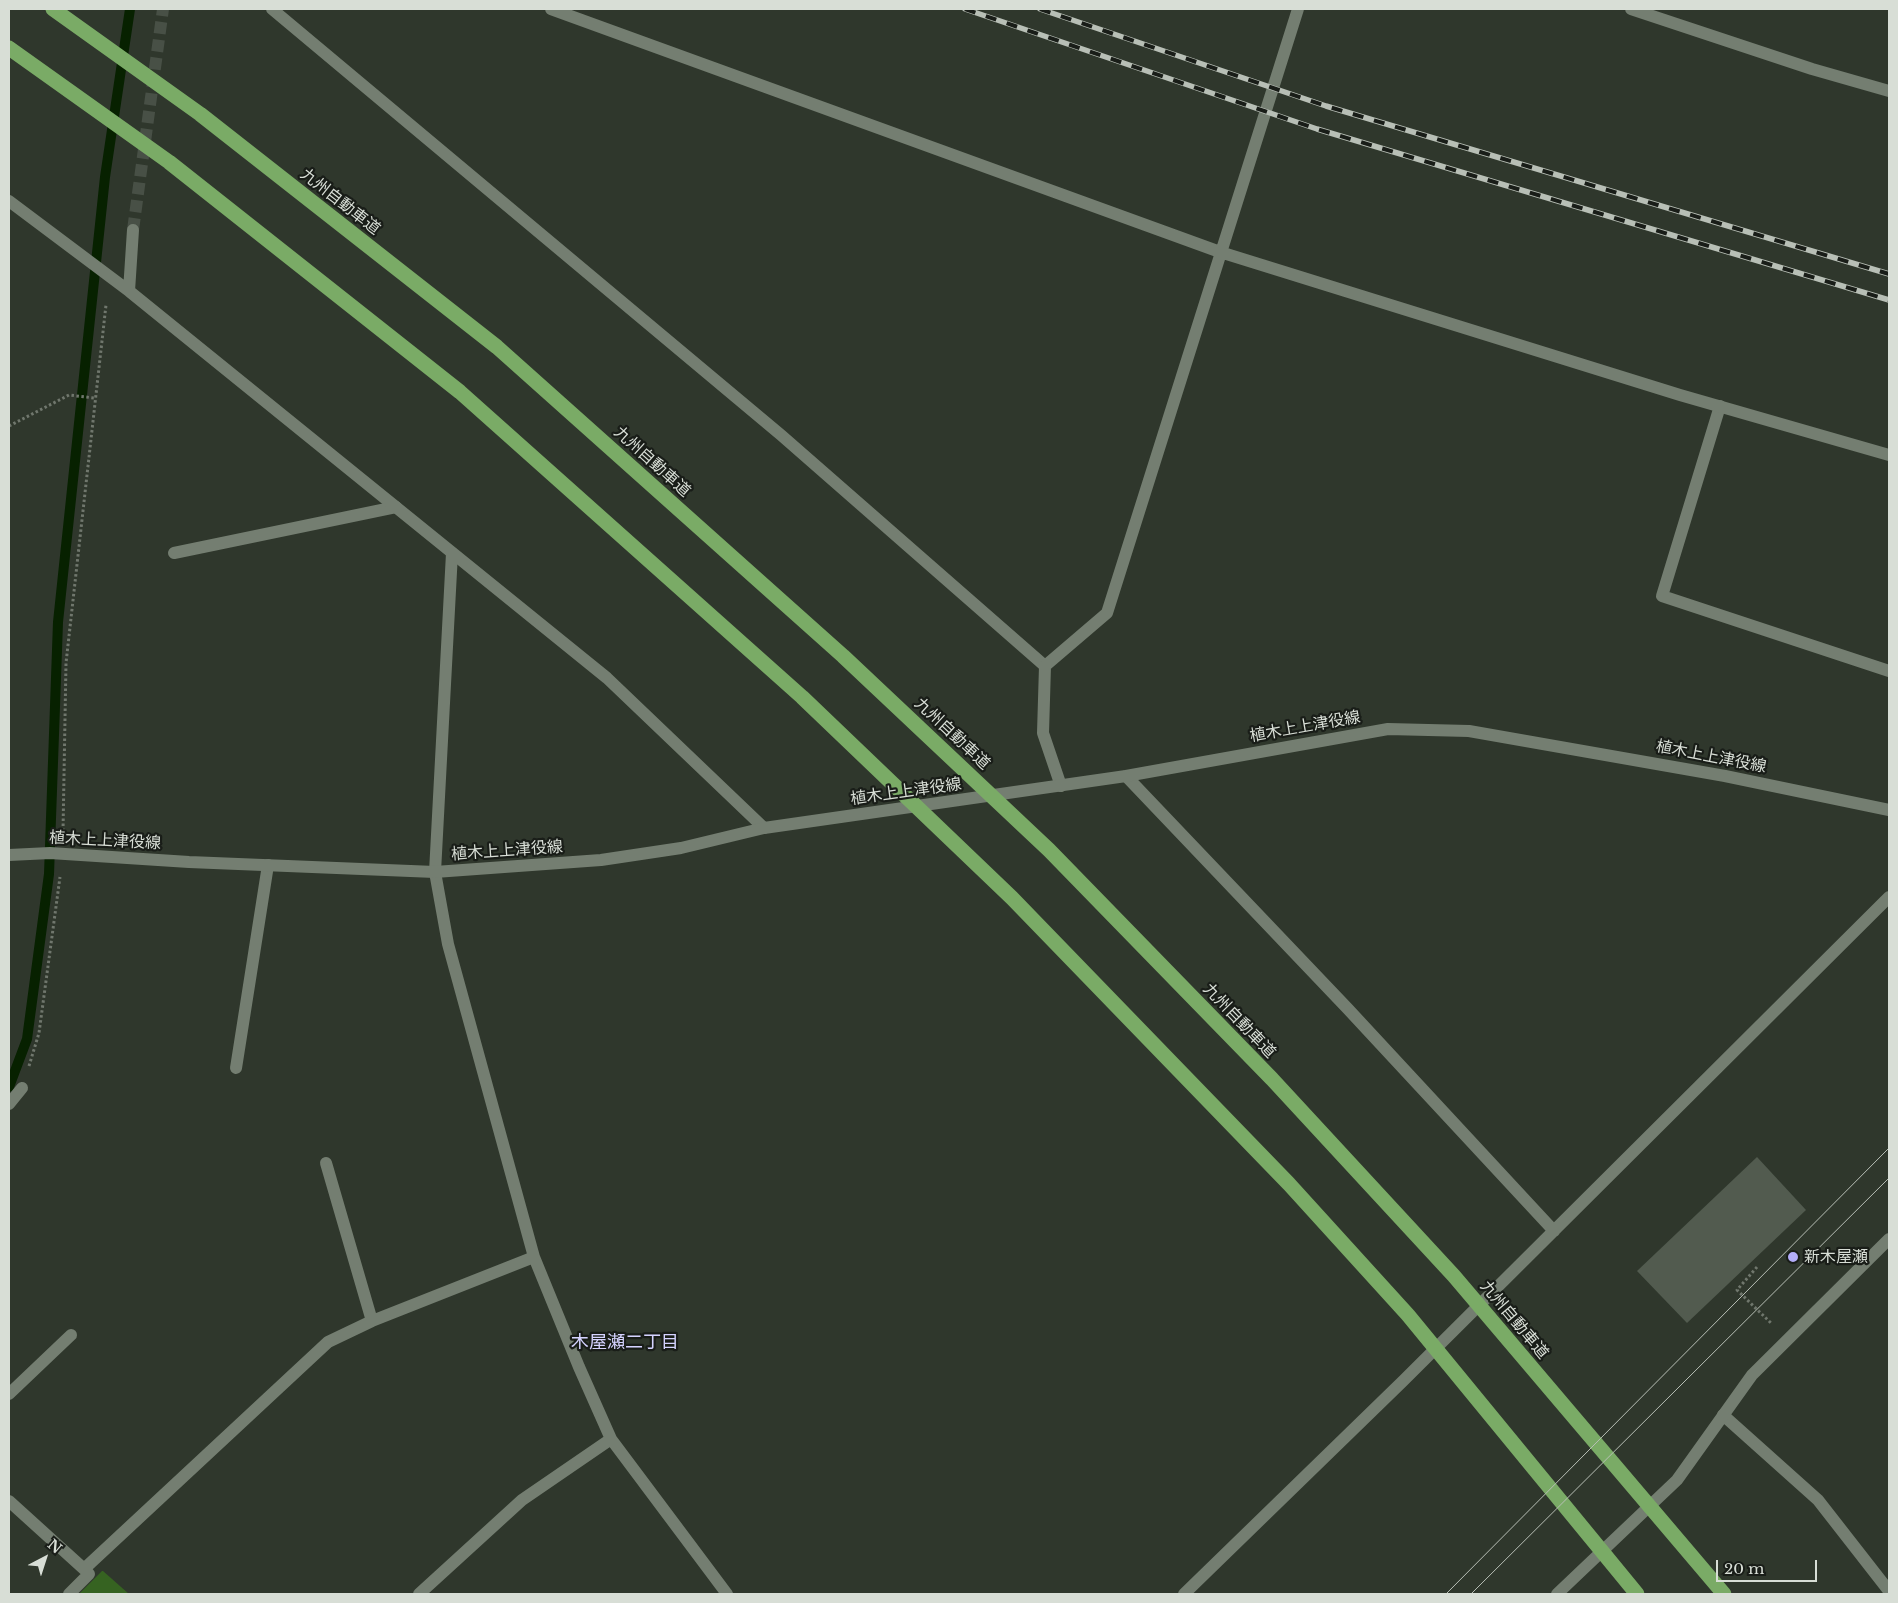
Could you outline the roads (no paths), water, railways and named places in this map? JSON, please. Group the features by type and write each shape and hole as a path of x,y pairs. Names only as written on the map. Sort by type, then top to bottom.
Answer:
{"highway":[{"name":"九州自動車道","path":"53,9 178,98 496,347 843,656 1049,850 1272,1079 1454,1276 1724,1594"},
{"path":"9,48 169,162 460,392 802,697 1012,898 1289,1184 1408,1315 1637,1594"}],"street":[{"path":"272,9 781,434 1046,666"},
{"path":"551,9 1220,252 1720,406 1889,455"},
{"path":"1061,786 1044,733 1046,666 1107,613 1298,9"},
{"path":"1631,9 1812,69 1889,91"},
{"path":"9,201 129,291 607,678 764,828"},
{"path":"129,291 133,230"},
{"path":"1720,406 1662,596 1889,671"},
{"path":"174,553 396,507"},
{"path":"452,553 435,872 448,944 534,1257 579,1367 611,1439 726,1594"},
{"name":"植木上上津役線","path":"9,855 60,854 435,872 601,860 681,848 764,828 1126,776 1388,729 1469,731 1725,776 1889,810"},
{"path":"1126,776 1348,1009 1554,1231"},
{"path":"236,1068 268,865"},
{"path":"1184,1594 1554,1231 1889,897"},
{"path":"9,1104 22,1088"},
{"path":"326,1163 372,1320"},
{"path":"1557,1594 1677,1480 1752,1375 1889,1240"},
{"path":"84,1569 328,1342 372,1320 534,1257"},
{"path":"9,1394 71,1335"},
{"path":"1723,1415 1818,1500 1889,1591"},
{"path":"419,1594 522,1500 611,1439"},
{"path":"9,1501 89,1574 69,1594"}],"waterway":[{"path":"9,1087 27,1039 49,874 58,622 105,177 130,9"}],"tunnel":[{"path":"133,230 163,9"}],"tram line":[{"path":"1446,1594 1889,1148"},
{"path":"1471,1594 1889,1178"}],"railway":[{"path":"965,9 1317,129 1889,300"},
{"path":"1040,9 1326,106 1889,274"}],"place":[{"name":"新木屋瀬","path":"1793,1257"}],"district":[{"name":"木屋瀬二丁目","path":"625,1343"}]}
